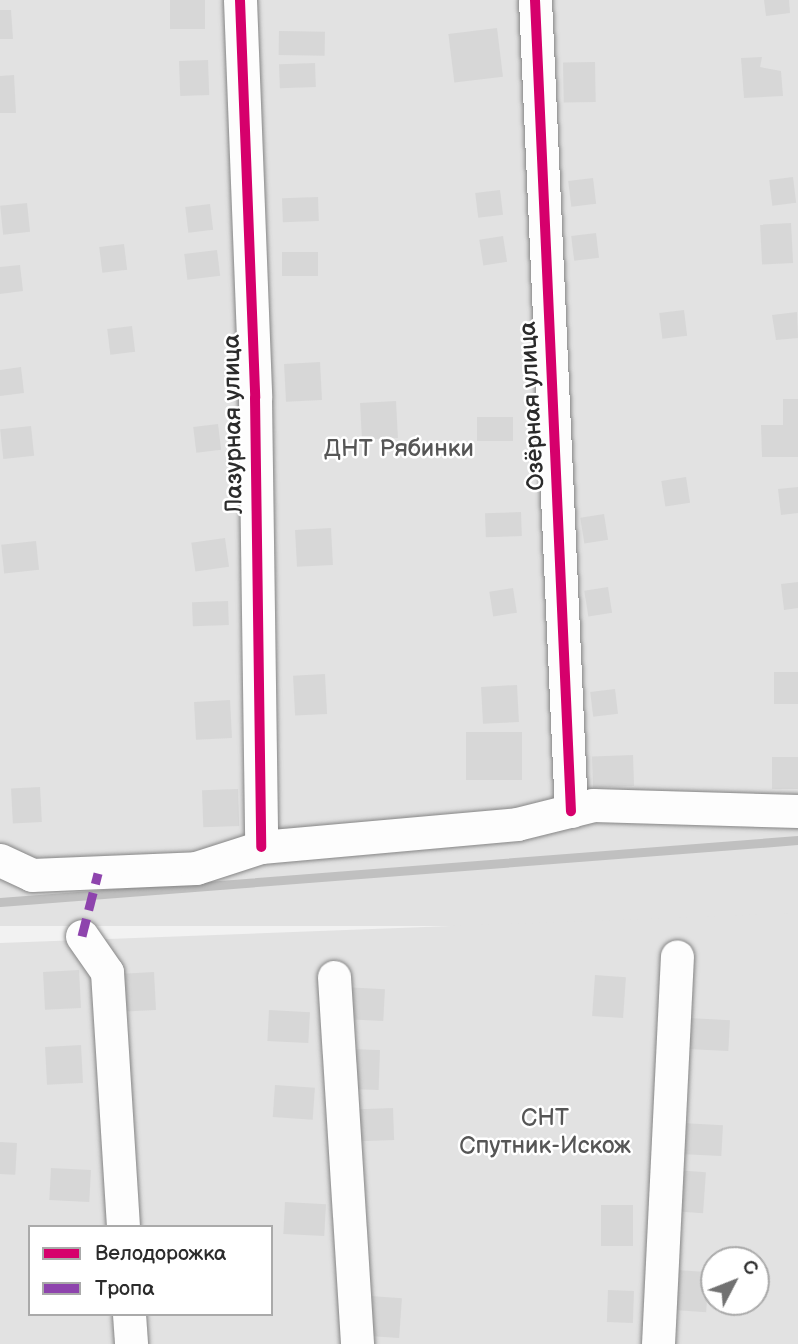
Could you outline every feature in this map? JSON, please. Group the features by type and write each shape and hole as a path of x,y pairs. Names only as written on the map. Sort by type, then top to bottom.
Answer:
{"street":[{"name":"Лазурная улица","path":"240,0 255,398 261,847"},
{"name":"Озёрная улица","path":"535,0 570,811"},
{"path":"1,861 32,875 196,868 261,847 517,824 593,805 798,811"},
{"path":"82,936 107,972 123,1225"},
{"path":"658,1344 677,956"},
{"path":"334,976 357,1344"},
{"path":"129,1316 131,1344"}],"shaded area":[{"name":"ДНТ Рябинки","path":"0,0 798,0 798,926 0,926"},
{"name":"СНТ Спутник-Искож","path":"798,913 798,1344 0,1344 0,943"}],"building":[{"path":"170,0 205,0 205,29 170,29"},
{"path":"764,0 789,0 790,13 766,16"},
{"path":"0,10 11,10 13,39 0,39"},
{"path":"497,28 503,77 454,83 448,34"},
{"path":"279,31 325,32 325,56 279,55"},
{"path":"762,57 760,67 781,71 783,96 744,98 741,58"},
{"path":"208,60 209,95 180,96 179,61"},
{"path":"595,62 596,102 564,103 563,63"},
{"path":"315,63 316,87 280,88 279,64"},
{"path":"14,75 16,113 0,113 0,76"},
{"path":"793,177 796,203 772,206 769,180"},
{"path":"593,178 596,204 571,207 568,181"},
{"path":"500,190 503,215 478,218 475,193"},
{"path":"318,197 319,221 283,222 282,198"},
{"path":"27,203 30,232 3,235 0,206"},
{"path":"210,204 213,230 188,233 185,207"},
{"path":"791,223 793,263 762,265 760,225"},
{"path":"596,233 599,258 574,261 571,236"},
{"path":"503,236 507,262 483,265 479,240"},
{"path":"124,244 127,270 102,273 99,247"},
{"path":"217,250 220,276 187,280 184,254"},
{"path":"282,252 318,252 318,276 282,276"},
{"path":"20,265 23,291 0,294 0,267"},
{"path":"684,310 687,336 662,339 659,313"},
{"path":"797,312 798,338 776,340 772,315"},
{"path":"132,326 135,352 110,355 107,329"},
{"path":"320,362 322,400 286,402 284,364"},
{"path":"21,367 24,393 0,396 0,370"},
{"path":"783,399 798,399 798,457 762,457 761,425 783,425"},
{"path":"396,401 398,438 362,440 360,403"},
{"path":"477,417 513,417 513,441 477,441"},
{"path":"218,424 221,450 196,453 193,427"},
{"path":"31,426 34,456 3,459 0,429"},
{"path":"686,477 690,503 665,507 661,481"},
{"path":"798,487 798,513 781,515 778,489"},
{"path":"521,512 522,536 486,537 485,513"},
{"path":"604,514 608,540 584,543 580,518"},
{"path":"331,528 333,565 297,567 295,530"},
{"path":"225,538 229,567 195,571 191,543"},
{"path":"36,541 39,570 4,573 1,545"},
{"path":"798,582 798,608 784,610 781,584"},
{"path":"608,587 612,613 588,616 584,591"},
{"path":"513,588 517,613 493,616 489,592"},
{"path":"228,601 229,625 193,626 192,602"},
{"path":"774,672 798,672 798,704 774,704"},
{"path":"325,674 327,714 295,716 293,676"},
{"path":"517,685 519,722 483,724 481,687"},
{"path":"615,689 618,714 593,717 590,692"},
{"path":"230,700 232,738 196,740 194,702"},
{"path":"466,732 522,732 522,780 466,780"},
{"path":"633,755 634,786 593,787 592,756"},
{"path":"772,757 798,757 798,789 772,789"},
{"path":"40,787 42,822 13,823 11,789"},
{"path":"238,789 239,826 203,827 202,790"},
{"path":"79,970 81,1008 45,1010 43,972"},
{"path":"154,972 156,1010 120,1012 118,974"},
{"path":"595,975 626,977 623,1018 592,1016"},
{"path":"344,987 385,989 383,1021 342,1019"},
{"path":"269,1010 310,1012 308,1043 267,1041"},
{"path":"689,1018 730,1020 728,1051 687,1049"},
{"path":"81,1045 83,1083 47,1085 45,1047"},
{"path":"349,1049 380,1050 379,1090 348,1089"},
{"path":"275,1085 315,1088 313,1120 273,1117"},
{"path":"393,1108 394,1140 354,1141 353,1109"},
{"path":"682,1123 723,1125 721,1156 680,1154"},
{"path":"0,1142 17,1143 15,1175 0,1174"},
{"path":"51,1168 91,1170 89,1202 49,1200"},
{"path":"674,1170 706,1172 703,1213 671,1211"},
{"path":"285,1202 326,1204 324,1236 283,1234"},
{"path":"601,1205 633,1205 633,1246 601,1246"},
{"path":"677,1270 700,1272 700,1312 674,1310"},
{"path":"608,1290 634,1291 633,1323 607,1322"},
{"path":"371,1296 402,1298 399,1338 368,1336"}],"waterway":[{"path":"0,902 798,840"}],"marked path":[{"path":"82,936 98,873"}],"cycle path":[{"path":"240,0 255,398 261,847"},
{"path":"535,0 571,811"}]}
